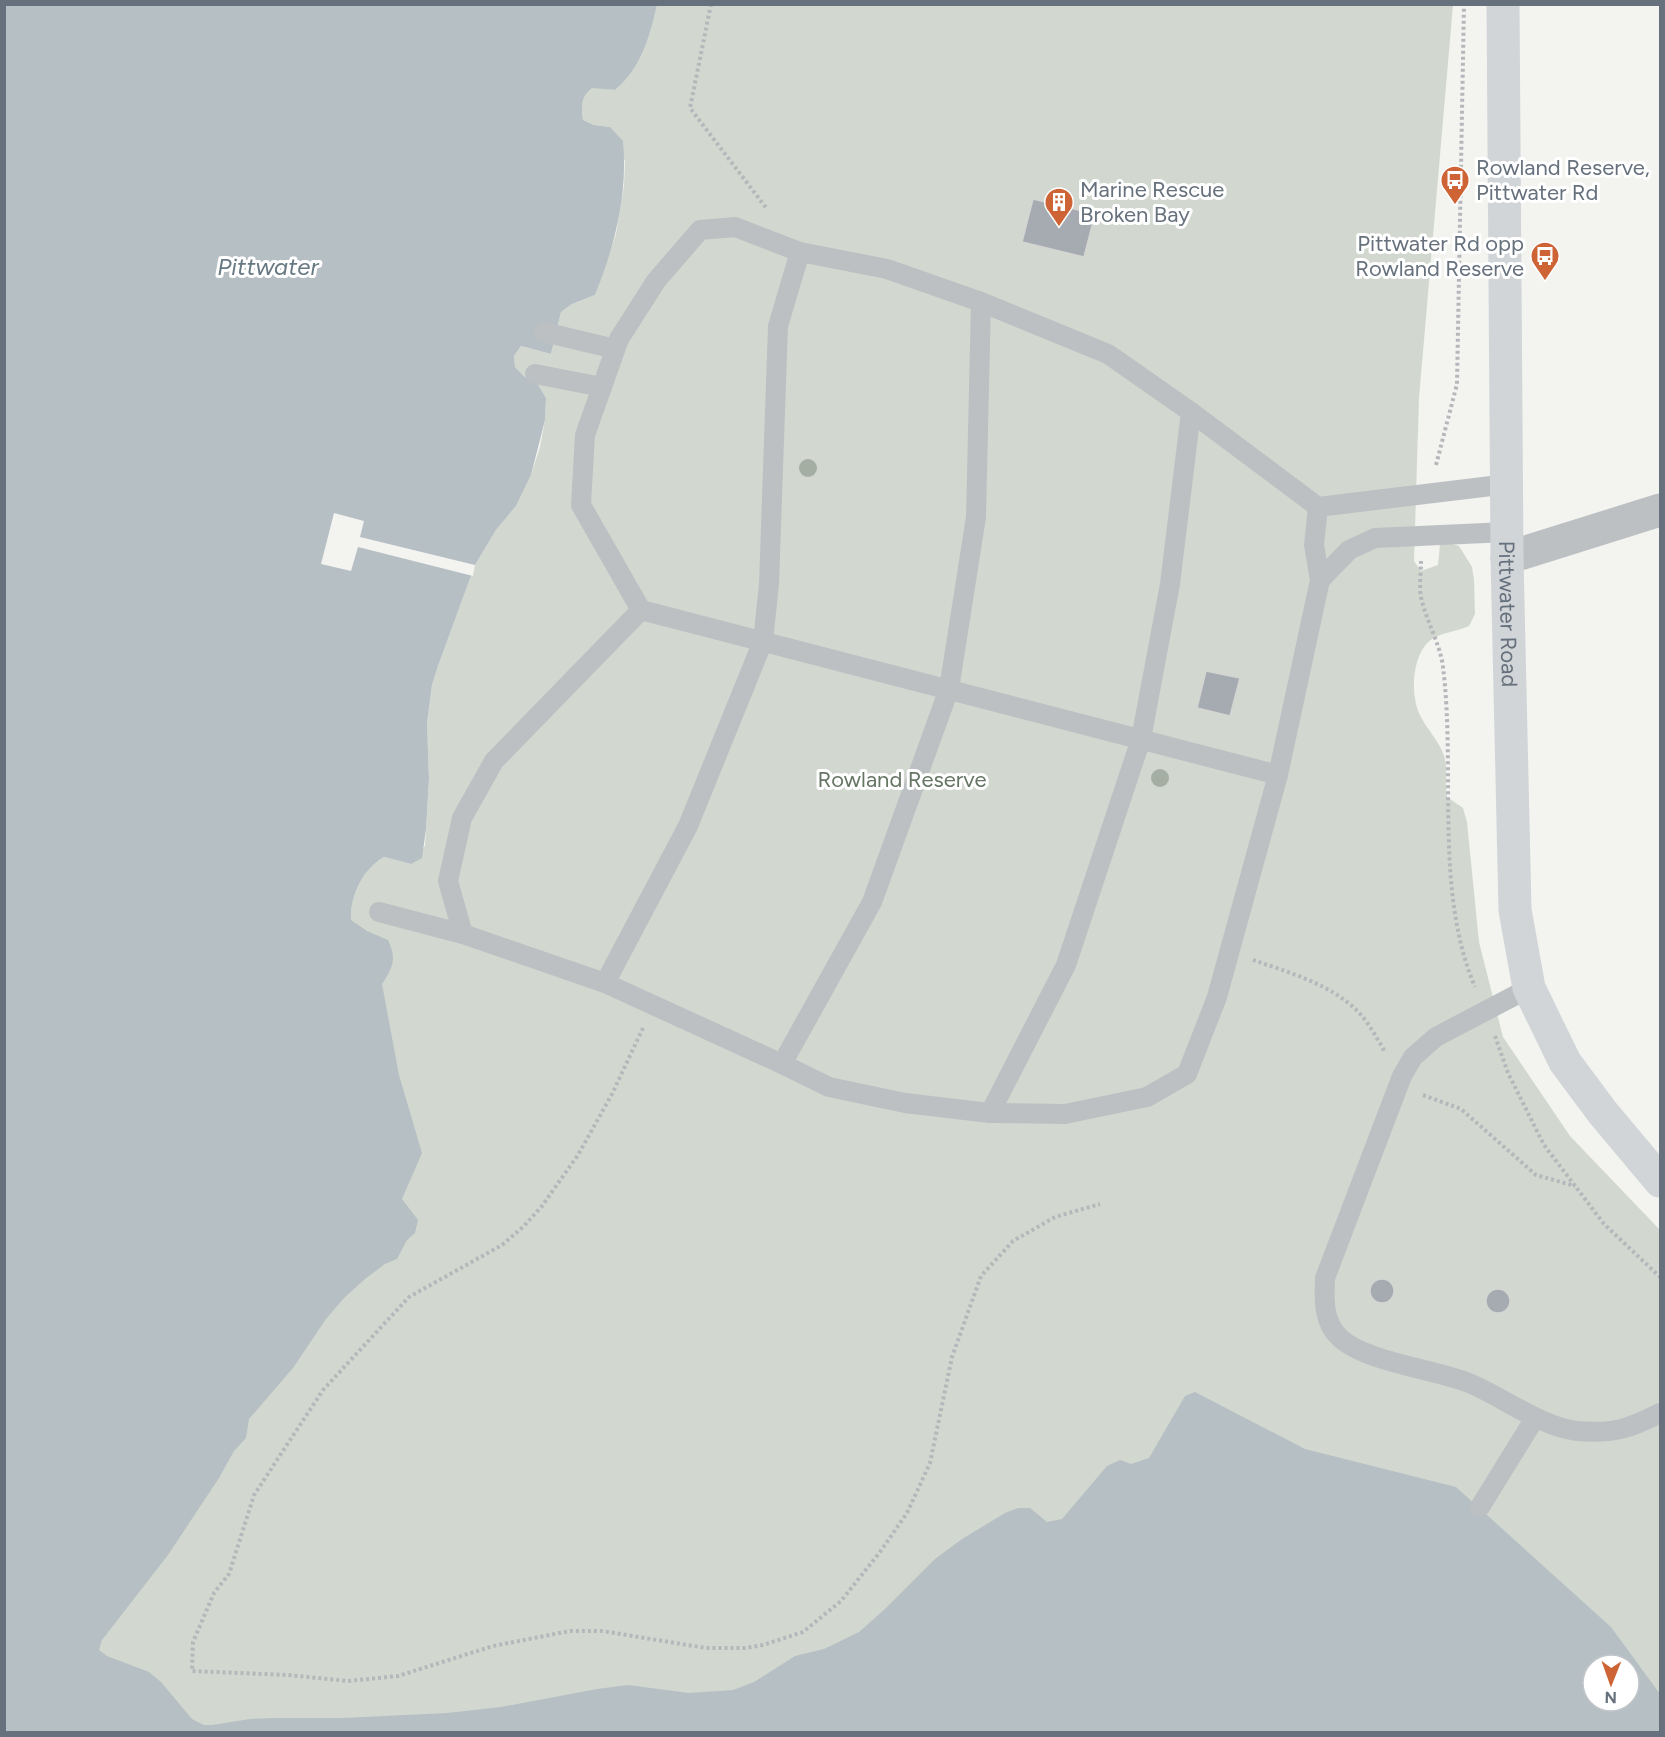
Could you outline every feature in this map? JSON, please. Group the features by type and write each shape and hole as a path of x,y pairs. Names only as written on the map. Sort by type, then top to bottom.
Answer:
{"main road":[{"name":"Pittwater Road","path":"1503,4 1507,545 1515,910 1529,988 1565,1062 1603,1113 1660,1181"}],"street":[{"path":"1507,545 1660,510"}],"lane":[{"path":"1278,775 641,610 581,505 585,435 619,339 656,281 700,230 735,226 800,252 887,269 981,302 1108,354 1191,412 1318,507 1508,484"},
{"path":"605,983 688,826 763,641 770,584 778,326 800,252"},
{"path":"782,1064 872,902 949,689 976,517 981,302"},
{"path":"544,332 615,349"},
{"path":"535,374 602,387"},
{"path":"990,1113 1066,965 1141,740 1170,584 1191,412"},
{"path":"379,912 464,934 605,983 829,1087 905,1103 990,1113 1065,1114 1147,1096 1187,1074 1217,997 1278,775 1320,580 1314,545 1318,507"},
{"path":"1320,580 1349,550 1375,538 1507,545"},
{"path":"464,934 448,881 462,818 494,761 641,610"},
{"path":"1529,988 1436,1037 1413,1057 1402,1076 1325,1278 1324,1300 1327,1320 1338,1336 1355,1350 1468,1383 1535,1418 1575,1431 1614,1432 1660,1413"},
{"path":"1480,1507 1535,1418"}],"path":[{"path":"711,4 690,108 800,252"},
{"path":"1429,494 1457,384 1464,4"},
{"path":"1230,952 1309,980 1344,1000 1362,1016 1415,1092 1461,1109 1536,1175 1576,1186"},
{"path":"653,1006 612,1094 578,1155 542,1206 502,1245 409,1297 323,1390 254,1495 229,1574 214,1593 193,1642 192,1671 288,1675 348,1681 398,1676 493,1646 570,1631 602,1631 716,1648 745,1648 763,1645 803,1632 841,1601 880,1552 907,1513 930,1463 952,1357 981,1276 1013,1241 1055,1216 1100,1204"}],"green space":[{"name":"Rowland Reserve","path":"657,5 1453,5 1419,398 1414,561 1421,571 1438,565 1440,544 1449,543 1459,546 1472,567 1475,614 1469,626 1438,636 1427,644 1417,662 1414,695 1424,723 1443,753 1446,764 1447,797 1463,808 1467,822 1479,942 1503,1037 1570,1136 1660,1230 1660,1732 5,1732 4,1319 351,919 355,892 370,868 384,857 411,864 425,846 429,779 427,723 432,685 475,565 496,530 516,506 531,475 540,447 545,420 546,398 536,381 525,377 515,367 514,356 521,346 551,354 561,312 572,304 595,295 616,234 624,186 625,161 610,127 594,125 583,120 584,98 591,87 615,90 624,82 638,62"}],"water":[{"name":"Pittwater","path":"5,5 657,5 643,51 632,72 615,90 592,88 586,94 583,102 583,120 594,125 610,127 623,141 624,181 614,239 595,295 572,304 561,312 551,354 521,346 514,356 515,367 525,377 536,381 546,398 545,420 531,475 516,506 496,530 475,565 432,685 427,723 429,779 422,858 411,864 384,857 377,862 359,884 351,911 351,920 367,931 388,940 392,952 391,968 382,984 399,1075 422,1153 402,1199 418,1220 415,1233 407,1240 397,1259 385,1264 344,1298 326,1319 293,1368 249,1419 246,1438 234,1451 219,1478 168,1555 102,1640 99,1650 107,1656 149,1672 161,1682 192,1719 204,1725 250,1719 343,1718 447,1713 501,1707 628,1685 689,1693 733,1690 754,1682 795,1656 824,1649 859,1632 935,1559 962,1539 1005,1513 1018,1508 1030,1508 1047,1522 1062,1519 1107,1466 1120,1460 1131,1464 1149,1458 1185,1396 1195,1392 1305,1449 1456,1487 1611,1627 1630,1653 1581,1653 1581,1713 1641,1713 1641,1668 1660,1694 1660,1732 5,1732"}],"pier":[{"path":"334,513 364,521 360,537 475,565 473,576 358,547 351,571 321,564"}],"building":[{"name":"Marine Rescue Broken Bay","path":"1033,199 1095,214 1084,257 1022,242"},
{"path":"1206,671 1240,678 1230,716 1197,708"},
{"path":"1382,1279 1390,1283 1394,1291 1390,1299 1382,1303 1374,1299 1370,1291 1374,1283"},
{"path":"1498,1289 1503,1290 1509,1296 1509,1306 1503,1312 1498,1313 1493,1312 1487,1306 1486,1301 1487,1296 1493,1290"}],"place":[{"name":"Rowland Reserve, Pittwater Rd","path":"1455,206"},
{"name":"Marine Rescue Broken Bay","path":"1059,228"},
{"name":"Pittwater Rd opp Rowland Reserve","path":"1545,282"}]}
